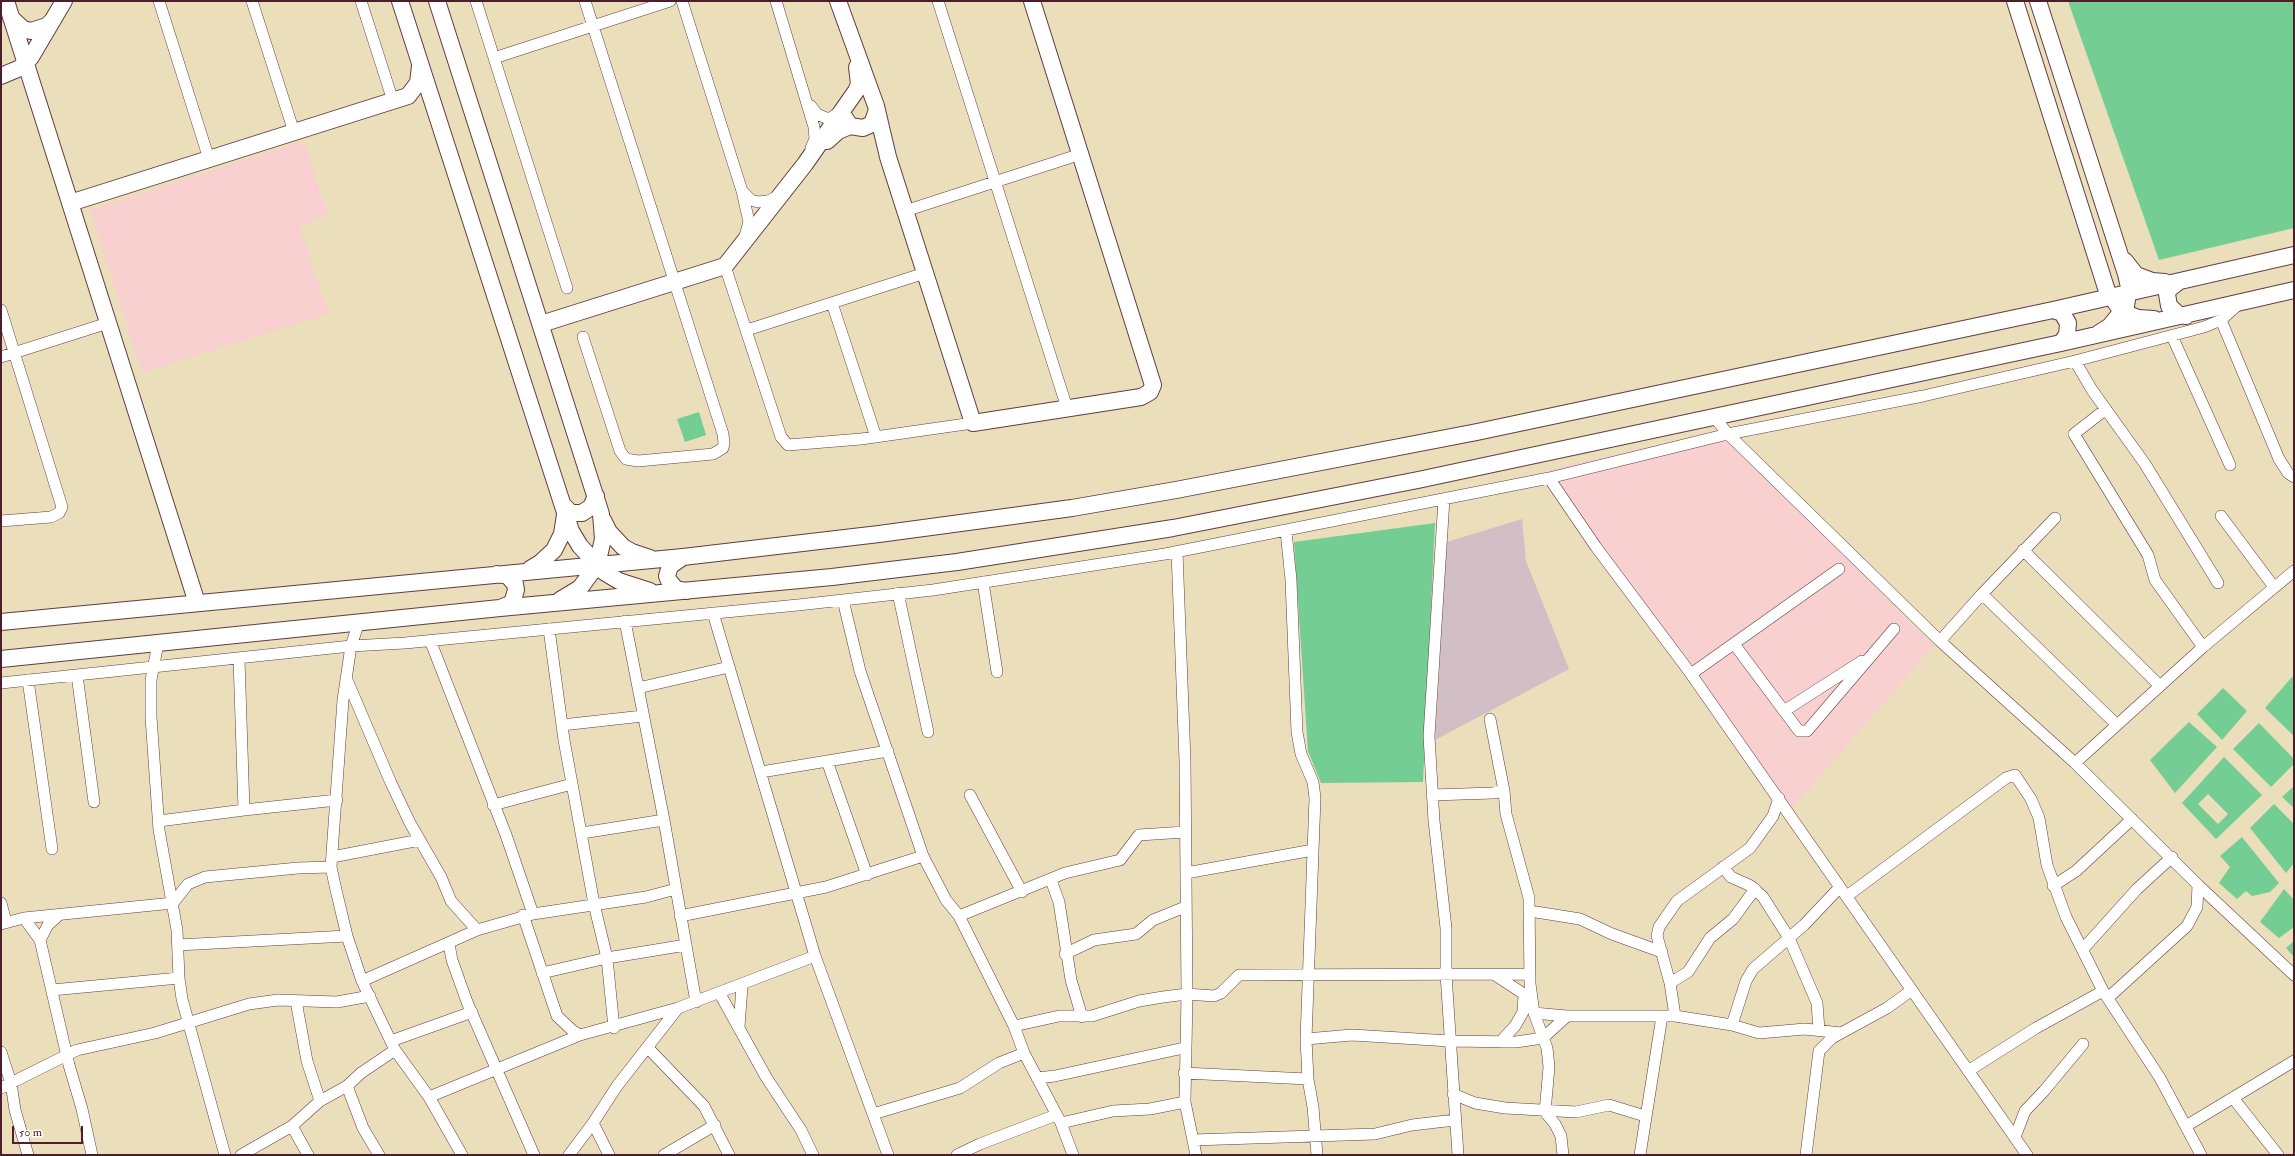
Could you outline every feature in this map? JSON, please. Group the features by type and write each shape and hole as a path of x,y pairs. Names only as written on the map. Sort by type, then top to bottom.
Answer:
{"street":[{"path":"6,1 197,604"},
{"path":"1,76 13,72 32,57 64,1"},
{"path":"159,1 209,159"},
{"path":"252,1 294,132"},
{"path":"361,1 400,98"},
{"path":"400,1 564,505 571,531 580,546 597,565 619,581 635,588 653,592 687,591"},
{"path":"437,1 601,514 609,532 623,547 641,556 661,559"},
{"path":"476,1 567,288"},
{"path":"583,337 623,456 629,460 638,461 717,453 723,448 724,439 585,1"},
{"path":"494,58 670,1"},
{"path":"682,1 742,191 749,222 741,245"},
{"path":"776,1 807,98 815,133 805,164"},
{"path":"838,1 876,106 888,158 973,423"},
{"path":"938,1 1067,408"},
{"path":"725,266 784,442 793,446 876,437 973,423 1141,396 1149,393 1153,385 1032,1"},
{"path":"2015,1 2110,297 2123,310 2138,318 2178,318"},
{"path":"2038,1 2126,274 2128,293 2123,310 2110,326 2091,337"},
{"path":"11,18 23,29 31,31 43,28 53,20"},
{"path":"541,324 725,266 805,164 859,84 854,48"},
{"path":"400,98 418,82 420,66"},
{"path":"805,164 838,131 872,124 876,106 871,98 861,95 847,103 831,118 821,117 813,110 807,98"},
{"path":"70,203 400,98 423,100 431,106 435,112"},
{"path":"847,103 845,118 857,127 875,136 888,158"},
{"path":"905,210 1081,154"},
{"path":"742,191 752,200 758,202 768,201 780,195"},
{"path":"2118,248 2126,264 2136,275 2152,281 2177,283"},
{"path":"2061,308 2086,298 2096,284 2096,253"},
{"path":"1,622 523,571 684,557 967,522 1176,490 1485,430 2177,283 2294,255"},
{"path":"747,330 832,302 925,274"},
{"path":"2177,283 2170,289 2168,294 2169,306 2179,315 2178,318"},
{"path":"1,659 500,608 687,591 957,562 1173,528 1411,481 1715,418 2178,318 2294,290"},
{"path":"832,302 876,437"},
{"path":"1,683 153,667 239,660 351,646 549,629 843,600 983,582 1177,552 1549,478 1728,434 1923,396 2075,361 2172,336 2221,320 2241,302"},
{"path":"2061,308 2062,313 2068,323 2067,334 2061,343"},
{"path":"1,310 62,507 60,513 52,517 1,521"},
{"path":"2221,320 2279,459 2288,474 2294,477"},
{"path":"1,357 108,323"},
{"path":"2172,336 2230,465"},
{"path":"2075,361 2092,390 2145,464 2218,583"},
{"path":"2106,409 2074,434 2148,555 2155,580 2203,647"},
{"path":"1715,418 1728,434 1940,641 2075,763 2172,857 2198,885 2294,975"},
{"path":"1549,478 1596,547 1691,674 1779,798 2027,1155"},
{"path":"564,505 571,513 582,513 591,507 596,496"},
{"path":"1444,499 1429,736 1432,795 1446,928 1446,974 1458,1155"},
{"path":"523,571 548,557 559,542 564,524 564,505"},
{"path":"555,603 570,596 580,588 597,565 603,539 601,514"},
{"path":"2221,516 2274,587"},
{"path":"1940,641 2023,550 2055,518"},
{"path":"1286,531 1291,580 1297,732 1301,754 1313,782 1315,798 1306,1039 1308,1079 1314,1112 1314,1137 1317,1155"},
{"path":"2023,550 2160,686"},
{"path":"1177,552 1186,873 1185,907 1187,994 1184,1073 1185,1102 1196,1155"},
{"path":"684,557 670,566 667,576 669,581 676,589 687,591"},
{"path":"1691,674 1839,569"},
{"path":"2075,763 2203,647 2294,571"},
{"path":"496,574 508,576 515,584 516,590 514,600 500,608"},
{"path":"983,582 997,672"},
{"path":"898,593 928,732"},
{"path":"1982,594 2117,725"},
{"path":"843,600 860,671 923,856 946,900 959,916 1014,1026 1024,1053 1059,1119 1073,1155"},
{"path":"712,613 761,772 815,956 888,1155"},
{"path":"625,621 664,820 696,1002"},
{"path":"359,622 351,646 343,700 332,862 347,936 362,981 393,1046 429,1097 462,1155"},
{"path":"549,629 562,725 572,784 594,904 607,958 614,1028"},
{"path":"1734,644 1799,731 1807,731 1894,630"},
{"path":"430,640 493,805 506,835 528,914 542,973 557,1016 572,1031 580,1036"},
{"path":"158,643 151,680 152,717 159,821 173,903 178,945 179,978 189,1022 225,1155"},
{"path":"1784,711 1873,654"},
{"path":"239,660 244,810"},
{"path":"638,688 729,668"},
{"path":"77,675 94,802"},
{"path":"28,680 52,849"},
{"path":"347,680 391,783 441,877 451,901 477,930"},
{"path":"562,725 643,716"},
{"path":"1490,718 1504,791 1506,814 1528,890 1530,911 1528,997 1523,1012 1515,1026 1500,1042"},
{"path":"761,772 888,750"},
{"path":"827,761 867,874"},
{"path":"1847,896 2012,775 2017,778 2031,799 2039,818 2047,865 2053,886 2082,949 2106,994 2160,1078 2201,1155"},
{"path":"493,805 572,784"},
{"path":"1432,795 1493,793 1504,791"},
{"path":"970,795 1022,892"},
{"path":"1675,1016 1670,983 1657,936 1659,927 1667,913 1677,901 1695,886 1739,858 1760,836 1773,816 1779,798"},
{"path":"159,821 337,800"},
{"path":"2053,886 2076,871 2132,819"},
{"path":"582,833 664,820"},
{"path":"959,916 1075,870 1120,860 1139,835 1185,832"},
{"path":"1,903 4,923 24,918 173,903 188,884 206,877 332,862 420,840"},
{"path":"1186,873 1313,850"},
{"path":"680,916 765,900 826,886 923,856"},
{"path":"2082,949 2137,889 2172,857"},
{"path":"1723,867 1731,877 1755,889 1789,938 1817,1003 1819,1030"},
{"path":"169,876 188,884"},
{"path":"1051,880 1059,902 1065,954 1082,1017"},
{"path":"1968,1071 2036,1028 2106,994 2187,926 2197,907 2198,885"},
{"path":"1732,1025 1746,981 1753,968 1804,925 1840,887"},
{"path":"362,981 450,944 477,930 528,914 646,897 676,889"},
{"path":"1670,983 1688,972 1710,938 1733,919 1755,889"},
{"path":"1065,954 1094,940 1136,934 1153,920 1185,907"},
{"path":"1530,911 1580,919 1612,934 1662,952"},
{"path":"40,940 48,925 59,915"},
{"path":"24,918 40,940 66,1054 82,1109 92,1155"},
{"path":"178,945 347,936"},
{"path":"450,944 452,960 472,1012 534,1155"},
{"path":"542,973 607,958 686,945"},
{"path":"429,1097 580,1036 614,1028 720,994 815,956"},
{"path":"1014,1026 1059,1016 1082,1017 1139,1001 1187,994 1214,996 1221,994 1239,975 1308,973 1529,974"},
{"path":"1495,975 1528,997 1543,1038 1549,1067 1545,1112 1558,1131 1562,1143 1563,1155"},
{"path":"52,990 179,978"},
{"path":"739,1027 742,986"},
{"path":"1806,1155 1819,1051 1823,1044 1887,1008 1912,990"},
{"path":"720,994 766,1077 801,1130 813,1155"},
{"path":"1,1088 66,1054 82,1048 156,1033 249,1004 278,1000 337,1002 370,996"},
{"path":"296,1001 307,1061 320,1101"},
{"path":"569,1155 593,1123 608,1099 678,1008"},
{"path":"240,1155 258,1152 292,1126 320,1101 347,1086 393,1046 472,1012"},
{"path":"1534,1013 1567,1016 1675,1016 1732,1025 1759,1033 1788,1030 1819,1030 1841,1033"},
{"path":"1306,1039 1352,1035 1450,1041 1500,1042 1543,1038 1567,1016"},
{"path":"1640,1155 1662,1016"},
{"path":"1449,1023 1469,1041"},
{"path":"62,1033 70,1041 82,1048"},
{"path":"2014,1138 2025,1110 2044,1091 2084,1044"},
{"path":"648,1048 704,1106 716,1125 729,1155"},
{"path":"1037,1078 1061,1075 1184,1048"},
{"path":"1,1052 11,1083 15,1110 28,1155"},
{"path":"873,1114 896,1109 960,1088 998,1063 1024,1053"},
{"path":"2186,1126 2294,1061"},
{"path":"1184,1073 1308,1079"},
{"path":"347,1086 360,1122 379,1155"},
{"path":"1453,1094 1475,1103 1545,1112 1583,1112 1609,1105 1645,1116"},
{"path":"2233,1098 2278,1155"},
{"path":"957,1155 980,1144 1059,1119 1150,1108 1185,1102"},
{"path":"1193,1140 1375,1134 1412,1125 1455,1120"},
{"path":"593,1123 609,1155"},
{"path":"664,1155 716,1125"},
{"path":"292,1126 308,1155"}],"shaded area":[{"path":"304,141 328,216 300,226 328,314 142,373 90,210"},
{"path":"1719,431 1934,645 1792,809 1547,470"},
{"path":"1522,519 1526,561 1569,669 1435,740 1447,542"}],"green space":[{"path":"2068,1 2294,1 2294,228 2159,260"},
{"path":"699,412 706,435 685,442 677,419"},
{"path":"1435,523 1423,782 1321,783 1308,751 1294,542"},
{"path":"2292,677 2294,678 2294,736 2265,708"},
{"path":"2223,688 2247,711 2222,740 2197,714"},
{"path":"2189,722 2217,747 2175,793 2150,760"},
{"path":"2259,723 2294,759 2294,764 2271,787 2233,749"},
{"path":"2224,757 2262,795 2216,839 2182,803","holes":["2208,794 2228,814 2218,824 2198,804"]},
{"path":"2294,786 2294,808 2282,797"},
{"path":"2274,804 2294,824 2294,863 2286,873 2250,828"},
{"path":"2242,837 2279,883 2270,892 2252,896 2246,891 2237,899 2219,883 2230,867 2220,856"},
{"path":"2284,889 2294,900 2294,927 2279,938 2260,922"},
{"path":"2294,941 2294,957 2286,948"}]}
